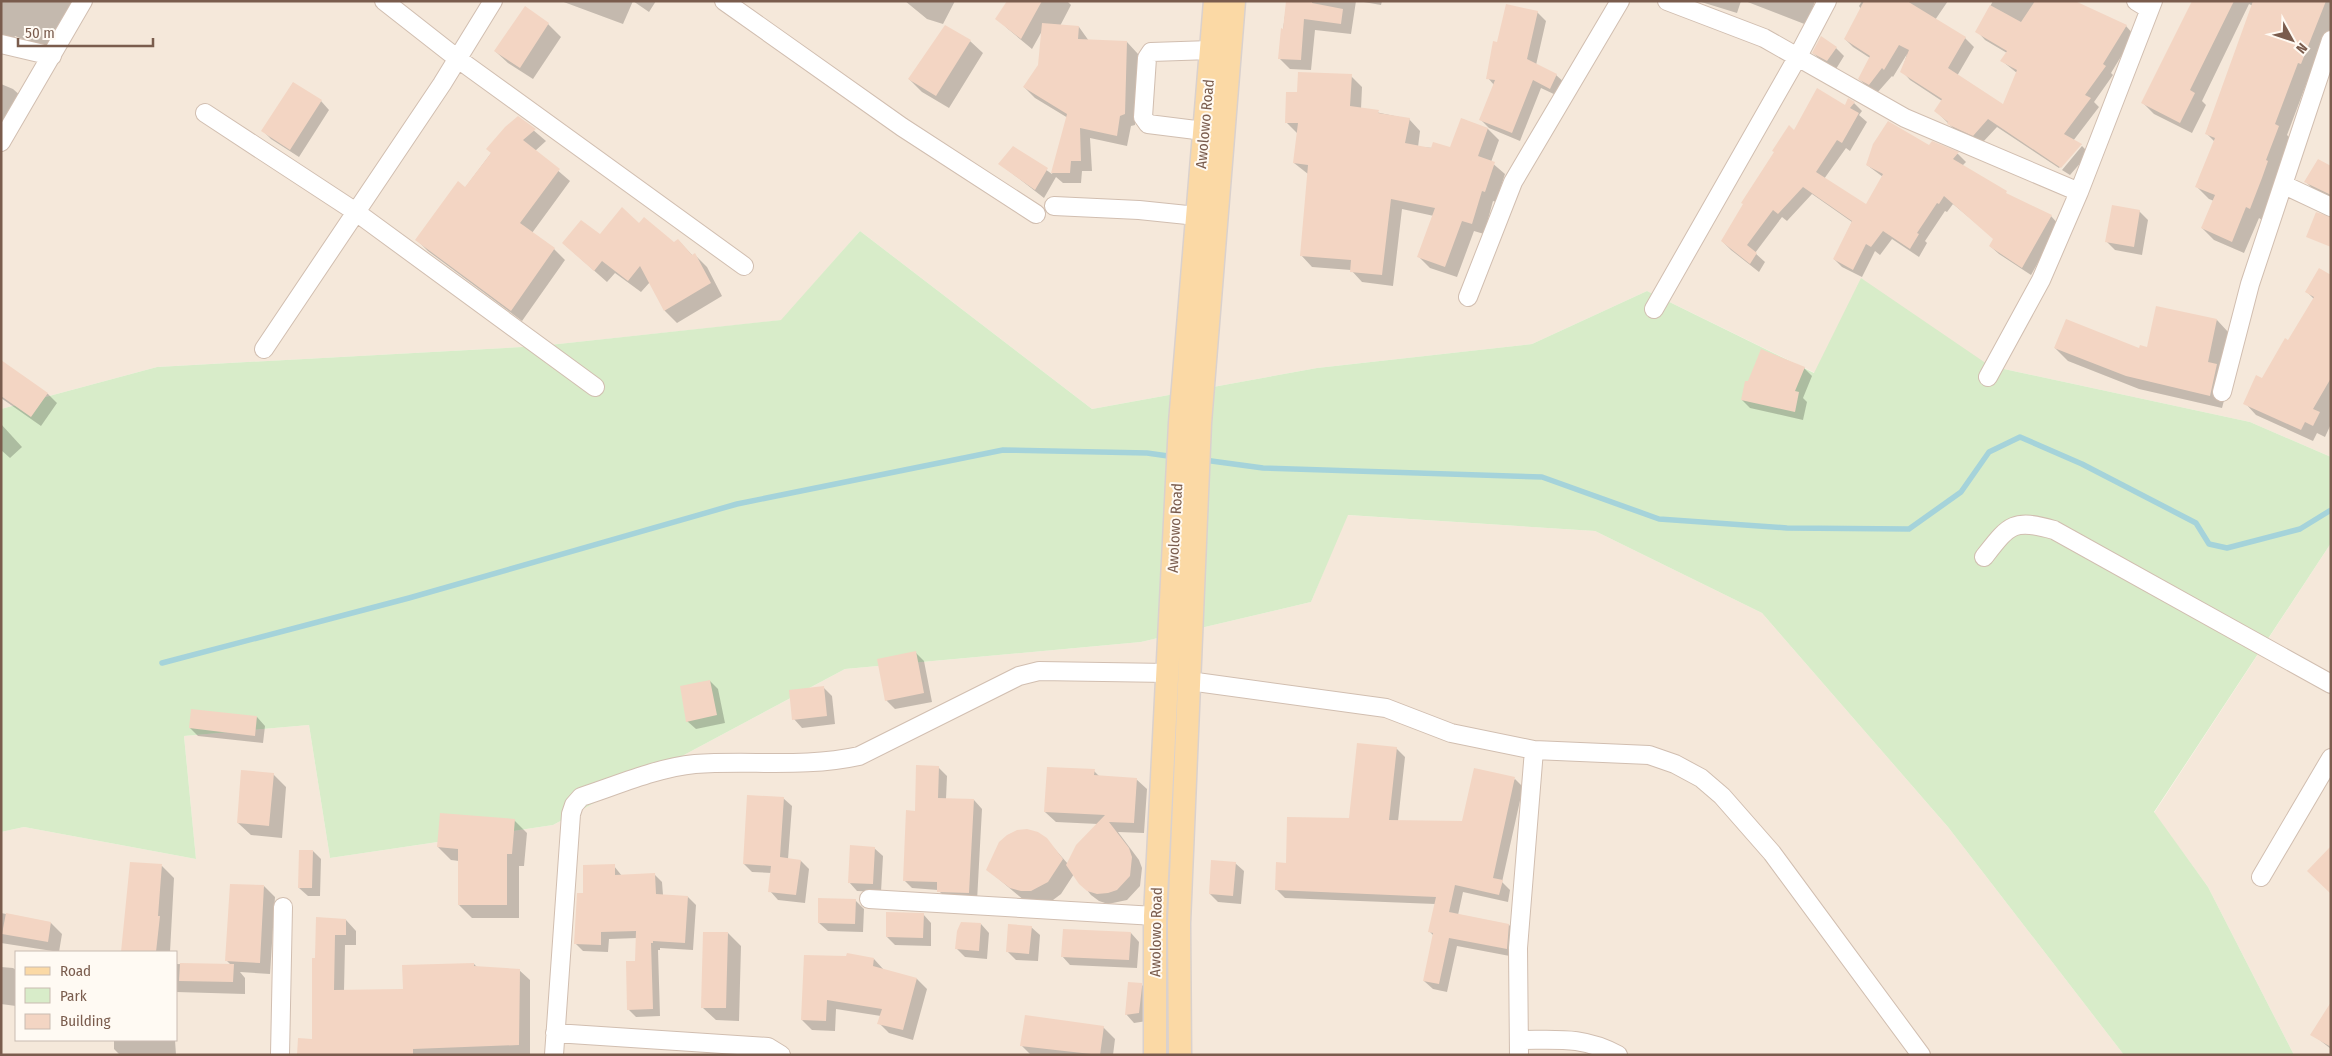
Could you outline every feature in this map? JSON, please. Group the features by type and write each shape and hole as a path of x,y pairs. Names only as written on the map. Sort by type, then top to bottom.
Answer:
{"main road":[{"name":"Awolowo Road","path":"1190,423 1214,130 1211,50 1215,1"},
{"name":"Awolowo Road","path":"1180,1055 1179,923 1189,681 1188,492 1197,216 1214,130 1234,1"},
{"name":"Awolowo Road","path":"1155,1055 1154,916 1168,673 1188,492"}],"street":[{"path":"1,142 83,1"},
{"path":"384,1 458,59 744,266"},
{"path":"264,348 458,59 493,1"},
{"path":"724,1 902,126 1036,214"},
{"path":"1468,297 1513,182 1620,1"},
{"path":"1668,1 1764,38 1905,118 2079,192"},
{"path":"1654,309 1797,58 1827,1"},
{"path":"1988,377 2040,280 2079,192 2146,4"},
{"path":"2222,392 2250,284 2331,40"},
{"path":"1,44 52,56"},
{"path":"1211,50 1151,52 1146,58 1142,117 1148,124 1214,130"},
{"path":"205,113 356,212 595,387"},
{"path":"2284,185 2331,207"},
{"path":"1054,206 1140,210 1197,216"},
{"path":"1984,556 2004,530 2021,524 2033,524 2054,530 2331,684"},
{"path":"554,1055 571,814 574,805 581,798 669,768 695,764 832,762 859,756 1019,676 1040,671 1168,673"},
{"path":"1189,681 1386,708 1451,733 1534,750 1649,754 1675,764 1701,778 1722,796 1772,853 1921,1055"},
{"path":"1534,750 1518,948 1519,1048 1577,1040 1604,1047 1618,1055"},
{"path":"2261,877 2331,758"},
{"path":"869,899 1154,916"},
{"path":"280,1055 282,907"},
{"path":"555,1033 768,1047 781,1055"}],"shaded area":[{"path":"1,1 2331,1 2331,457 2250,422 1990,366 1815,373 1647,291 1532,344 1317,368 1092,409 860,231 782,320 540,346 157,367 1,409"},
{"path":"1347,515 1595,531 1762,613 1948,827 2124,1055 1,1055 1,832 24,827 196,859 184,736 309,725 330,858 553,825 845,669 1141,642 1311,602"},
{"path":"2331,543 2331,1055 2294,1055 2208,887 2154,813"}],"green space":[{"path":"860,231 1092,409 1317,368 1532,344 1647,291 1814,373 1861,278 1990,366 2250,422 2331,457 2331,543 2154,812 2208,887 2294,1055 2124,1055 1948,827 1762,613 1595,531 1348,515 1311,602 1141,642 845,669 553,825 330,858 309,725 184,736 196,859 24,827 1,832 1,409 157,367 540,346 781,320"}],"building":[{"path":"1007,1 1042,1 1021,39 995,19"},
{"path":"1286,1 1312,1 1312,3 1343,9 1341,24 1304,19 1301,60 1278,59"},
{"path":"1864,1 1907,1 1966,37 1948,68 2003,104 2017,70 2000,61 2007,51 1975,32 1990,5 2021,22 2035,1 2075,1 2127,25 2103,64 2106,66 2085,95 2091,98 2064,134 2082,144 2061,168 1988,119 1973,136 1947,124 1948,122 1934,111 1942,99 1900,72 1909,50 1899,45 1884,70 1882,68 1869,85 1858,79 1870,56 1844,39"},
{"path":"2192,1 2234,1 2190,90 2195,93 2180,123 2141,103"},
{"path":"2253,1 2326,1 2301,64 2298,63 2275,124 2279,126 2250,209 2246,207 2232,242 2201,228 2215,195 2195,187 2215,138 2205,134"},
{"path":"1506,4 1538,11 1527,59 1557,74 1550,89 1533,80 1512,133 1479,120 1495,80 1486,79 1493,41 1497,42"},
{"path":"525,6 549,23 520,68 494,51"},
{"path":"1042,23 1079,26 1078,39 1127,41 1125,114 1120,116 1117,136 1080,128 1081,161 1071,161 1070,173 1051,173 1067,114 1023,87 1038,65"},
{"path":"945,25 971,40 936,96 908,79"},
{"path":"1821,36 1837,47 1827,61 1812,53"},
{"path":"1298,72 1352,74 1350,106 1379,110 1378,113 1410,118 1405,143 1431,148 1433,142 1450,147 1461,118 1488,128 1478,156 1495,162 1485,192 1482,191 1472,224 1462,221 1445,267 1417,257 1435,208 1391,199 1382,275 1350,272 1351,260 1300,256 1308,165 1293,163 1298,123 1285,123 1286,92 1297,92"},
{"path":"293,82 322,100 290,150 261,131"},
{"path":"1817,88 1845,105 1848,98 1855,102 1850,108 1859,113 1842,143 1837,140 1816,172 1866,204 1883,174 1866,165 1873,144 1888,121 1929,145 1932,141 1959,152 1953,159 2007,191 2006,193 2052,215 2022,268 1989,246 1993,239 1944,196 1939,204 1937,203 1917,233 1919,234 1910,249 1883,231 1871,247 1866,244 1853,270 1833,259 1852,221 1803,187 1778,214 1773,210 1747,245 1757,253 1750,264 1721,241 1743,204 1741,203 1774,152 1772,151 1789,125 1794,130"},
{"path":"518,116 536,129 523,140 560,169 520,223 555,248 511,311 415,240 458,181 465,187 491,153 486,149 505,127"},
{"path":"1013,146 1048,168 1035,190 998,164"},
{"path":"2318,159 2331,166 2331,195 2304,182"},
{"path":"2112,205 2140,210 2134,247 2105,242"},
{"path":"622,207 639,223 644,217 674,242 678,239 692,255 695,253 711,283 664,311 640,266 628,281 602,261 594,271 562,243 581,220 600,234"},
{"path":"2316,212 2331,217 2331,247 2306,237"},
{"path":"2319,268 2331,275 2331,378 2313,409 2320,412 2313,426 2305,422 2301,430 2243,404 2256,375 2262,378 2285,338 2288,340 2314,297 2305,292"},
{"path":"2156,306 2217,319 2208,362 2217,364 2210,396 2126,376 2054,348 2066,319 2139,348 2140,345 2147,347"},
{"path":"1761,349 1805,367 1795,391 1799,392 1795,412 1741,400 1745,381 1748,381"},
{"path":"1,360 48,393 31,417 1,396"},
{"path":"916,651 924,693 885,701 877,659"},
{"path":"710,680 717,715 686,722 680,686"},
{"path":"824,686 827,716 792,720 789,690"},
{"path":"191,709 257,716 255,736 189,728"},
{"path":"1357,743 1397,747 1389,820 1462,821 1474,768 1515,777 1493,878 1503,880 1499,895 1455,885 1449,912 1509,924 1507,949 1449,938 1439,984 1423,981 1433,933 1428,932 1436,897 1275,890 1276,862 1286,863 1287,817 1349,818"},
{"path":"916,765 939,766 938,798 974,799 969,893 937,892 937,882 903,881 906,810 915,811"},
{"path":"1047,767 1095,769 1094,775 1137,778 1134,823 1109,822 1129,848 1132,857 1130,876 1117,890 1097,894 1087,891 1079,884 1066,865 1076,845 1105,815 1044,812"},
{"path":"241,770 274,773 269,826 237,823"},
{"path":"747,795 784,797 780,857 801,860 796,895 768,892 771,866 743,864"},
{"path":"440,813 515,819 512,854 507,854 507,905 458,905 458,849 437,847"},
{"path":"1027,829 1038,832 1047,838 1063,859 1048,882 1031,891 1021,891 1010,888 986,870 999,842 1017,830"},
{"path":"850,845 875,847 873,884 848,883"},
{"path":"2331,846 2331,894 2307,871"},
{"path":"299,850 313,850 312,888 298,888"},
{"path":"1211,860 1236,862 1233,896 1209,894"},
{"path":"130,862 162,864 158,916 160,916 156,951 121,951"},
{"path":"615,864 615,875 655,873 656,894 688,896 685,943 653,941 651,943 653,1009 627,1010 626,961 635,961 636,931 601,932 601,945 574,944 577,893 583,893 583,865"},
{"path":"230,884 264,885 260,963 225,961"},
{"path":"818,898 856,899 855,924 818,923"},
{"path":"886,912 924,913 923,938 886,937"},
{"path":"6,913 51,922 48,942 2,934"},
{"path":"316,917 346,919 346,935 335,935 334,990 403,989 402,965 474,963 474,966 520,969 519,1045 413,1049 413,1055 297,1055 298,1038 312,1039 312,958 315,958"},
{"path":"961,922 981,923 979,951 955,949 957,931"},
{"path":"1008,924 1032,926 1029,954 1006,952"},
{"path":"1063,929 1131,932 1129,960 1061,957"},
{"path":"703,932 728,932 726,1008 701,1008"},
{"path":"847,953 874,958 873,966 917,978 903,1030 877,1024 882,1009 827,1000 826,1021 801,1020 804,955 846,956"},
{"path":"180,963 234,964 233,982 179,981"},
{"path":"1128,982 1142,983 1142,987 1139,1013 1125,1015"},
{"path":"2331,1002 2331,1047 2310,1035"},
{"path":"1025,1015 1104,1026 1100,1055 1020,1046"}],"waterway":[{"path":"1204,460 1263,468 1542,477 1659,519 1787,528 1909,529 1961,492 1989,452 2020,437 2082,464 2196,523 2209,544 2227,548 2300,529 2331,510"},
{"path":"162,663 409,598 737,504 1003,450 1147,453 1175,457"}]}
